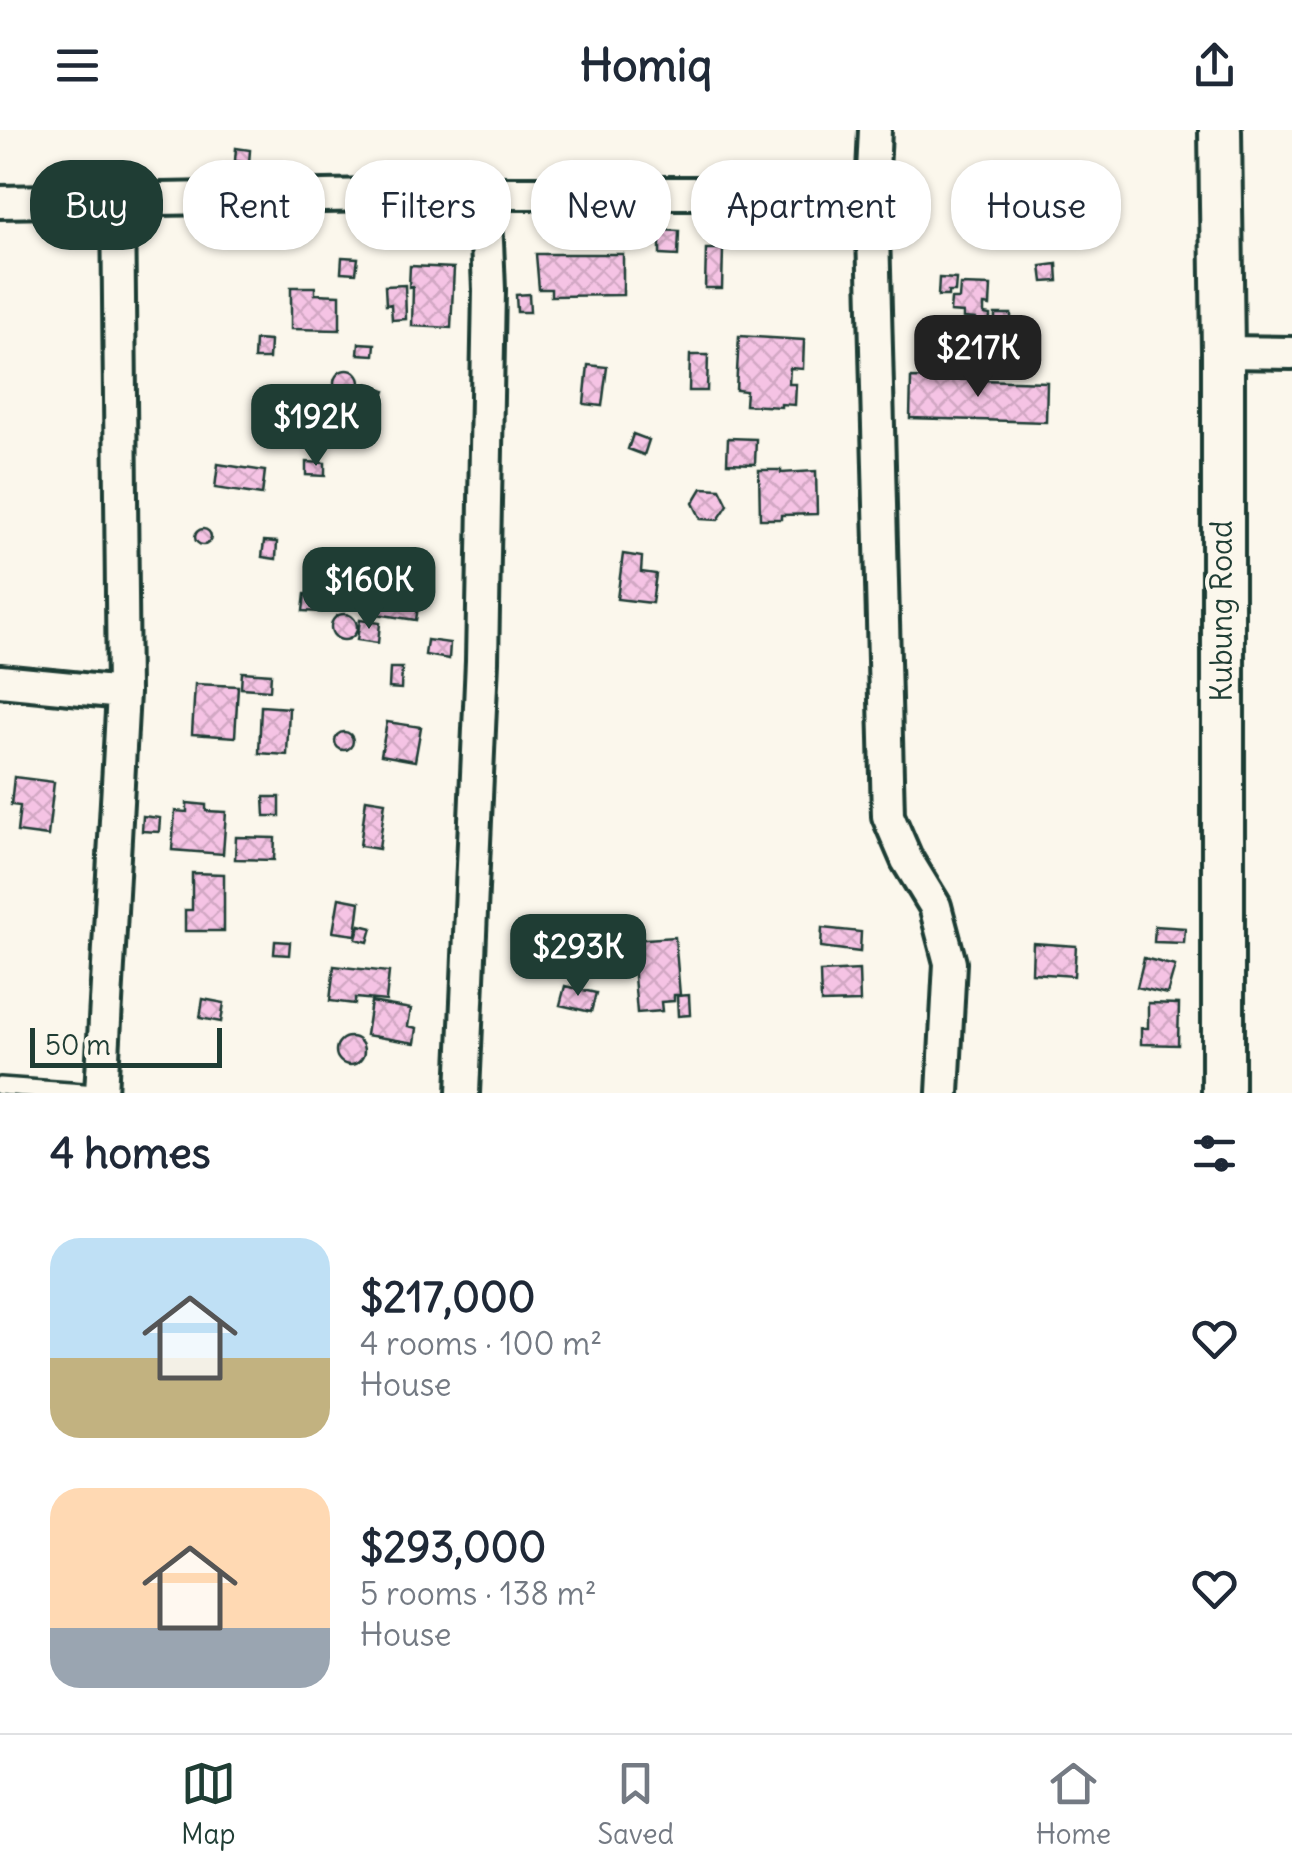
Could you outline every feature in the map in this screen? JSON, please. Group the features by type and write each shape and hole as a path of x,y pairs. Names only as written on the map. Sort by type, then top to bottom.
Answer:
{"street":[{"path":"874,160 875,130"},
{"name":"Kubung Road","path":"1220,130 1224,352 1223,1093"},
{"path":"511,193 691,193"},
{"path":"163,199 345,196"},
{"path":"0,202 30,201"},
{"path":"99,1093 123,693 119,250"},
{"path":"463,1093 482,642 487,250"},
{"path":"873,250 888,816 907,860 935,906 950,962 942,1093"},
{"path":"1224,352 1292,353"},
{"path":"0,682 123,693"}],"lane":[{"path":"0,1086 99,1093"}],"building":[{"path":"236,148 250,150 249,160 235,160"},
{"path":"671,231 679,231 678,256 660,255 660,250 671,250"},
{"path":"706,250 723,250 722,288 705,288"},
{"path":"536,254 623,254 623,295 551,296 551,289 539,289"},
{"path":"342,257 358,258 356,273 341,272"},
{"path":"1057,264 1058,281 1043,282 1041,266"},
{"path":"410,266 454,268 451,328 412,326"},
{"path":"939,278 956,279 955,292 938,296"},
{"path":"405,285 406,319 392,320 385,286"},
{"path":"960,285 991,286 990,306 984,305 984,314 990,315 989,331 975,330 975,319 950,312 951,299 959,299"},
{"path":"291,287 315,287 315,294 340,295 340,330 291,329"},
{"path":"529,294 530,312 517,312 516,295"},
{"path":"995,314 1011,314 1011,331 995,331"},
{"path":"739,336 804,340 803,369 790,368 789,384 796,384 795,405 745,405 746,391 736,390"},
{"path":"255,340 270,341 269,359 254,359"},
{"path":"359,343 375,344 374,355 358,354"},
{"path":"690,355 708,355 707,391 689,391"},
{"path":"588,365 607,367 602,406 584,404"},
{"path":"347,370 356,374 360,383 356,392 347,396 338,392 334,383 338,374"},
{"path":"911,378 1047,382 1046,422 910,418"},
{"path":"368,384 385,391 373,428 355,421"},
{"path":"633,434 649,440 644,455 628,449"},
{"path":"728,438 756,439 755,464 727,463"},
{"path":"306,462 325,463 325,476 306,475"},
{"path":"218,464 265,471 262,495 215,488"},
{"path":"759,470 816,471 817,514 760,519"},
{"path":"702,488 720,489 728,505 718,520 701,519 693,503"},
{"path":"203,529 211,537 203,545 195,537"},
{"path":"264,541 277,542 276,559 262,557"},
{"path":"623,554 642,557 641,572 656,574 652,603 617,599"},
{"path":"367,579 421,587 416,620 363,612"},
{"path":"305,594 322,595 321,612 303,611"},
{"path":"344,614 353,618 357,627 353,636 344,640 335,636 331,627 335,618"},
{"path":"360,620 380,623 378,643 357,640"},
{"path":"427,640 450,643 449,659 425,655"},
{"path":"390,668 402,668 401,689 389,688"},
{"path":"242,672 271,674 270,690 241,688"},
{"path":"195,684 238,686 235,737 192,734"},
{"path":"261,706 289,708 287,755 259,753"},
{"path":"387,722 421,727 415,761 381,755"},
{"path":"344,732 353,741 344,750 335,741"},
{"path":"14,777 54,782 48,836 17,832 20,806 11,805"},
{"path":"264,797 280,797 280,816 265,816"},
{"path":"366,799 385,802 379,849 360,846"},
{"path":"187,803 206,805 206,811 226,812 223,854 172,850 175,811 187,812"},
{"path":"143,816 160,818 159,832 142,831"},
{"path":"236,837 275,838 274,860 235,859"},
{"path":"192,873 224,874 224,931 185,931 185,910 192,910"},
{"path":"339,898 360,902 356,935 333,932"},
{"path":"360,925 372,928 368,942 356,939"},
{"path":"1155,926 1185,928 1184,943 1154,942"},
{"path":"822,928 861,932 860,952 821,947"},
{"path":"675,937 680,995 674,995 674,1001 661,1002 662,1011 637,1013 631,940"},
{"path":"275,941 290,942 289,955 274,954"},
{"path":"1033,943 1076,946 1074,976 1032,973"},
{"path":"1144,958 1175,966 1167,994 1137,987"},
{"path":"334,966 389,972 386,1001 330,1001"},
{"path":"859,970 860,1002 821,1003 820,972"},
{"path":"565,986 596,993 591,1012 560,1005"},
{"path":"689,995 690,1015 678,1016 677,996"},
{"path":"203,999 224,1003 221,1022 200,1018"},
{"path":"371,1002 411,1009 408,1026 417,1028 415,1043 366,1035"},
{"path":"1148,1003 1179,1004 1178,1045 1141,1044 1141,1028 1148,1028"},
{"path":"350,1037 360,1041 364,1051 360,1061 350,1065 340,1061 336,1051 340,1041"}]}
